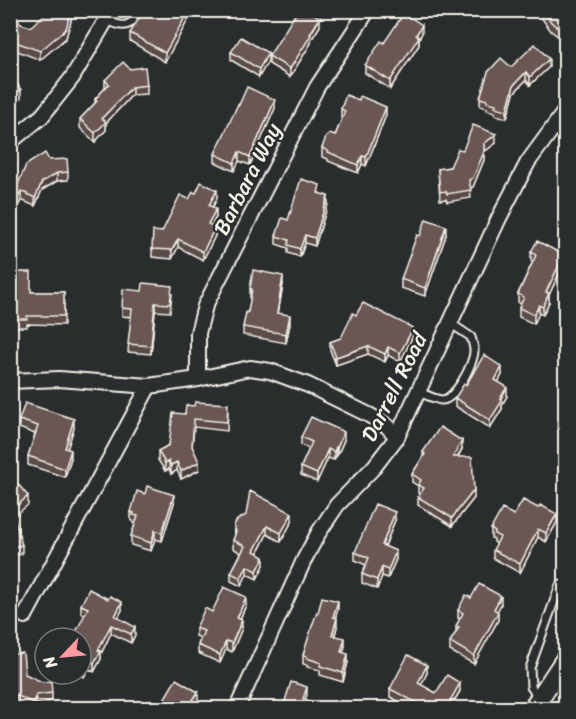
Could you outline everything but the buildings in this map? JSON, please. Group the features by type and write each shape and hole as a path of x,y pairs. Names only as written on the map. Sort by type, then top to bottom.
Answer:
{"main road":[{"path":"536,704 566,658"}],"street":[{"name":"Barbara Way","path":"198,379 198,333 205,306 317,87 368,10"},
{"path":"10,142 42,116 72,78 109,15"},
{"name":"Darrell Road","path":"237,708 319,532 337,505 374,467 397,437 499,218 528,162 566,110"},
{"path":"10,381 59,379 149,386 250,368 270,371 308,385 369,415 387,426 397,437"},
{"path":"25,616 149,386"}],"lane":[{"path":"109,15 118,26 126,26 134,22 142,10"},
{"path":"418,392 441,400 446,399 457,389 472,363 474,350 471,337 450,323"},
{"path":"536,704 531,687 530,668 560,585"}]}
